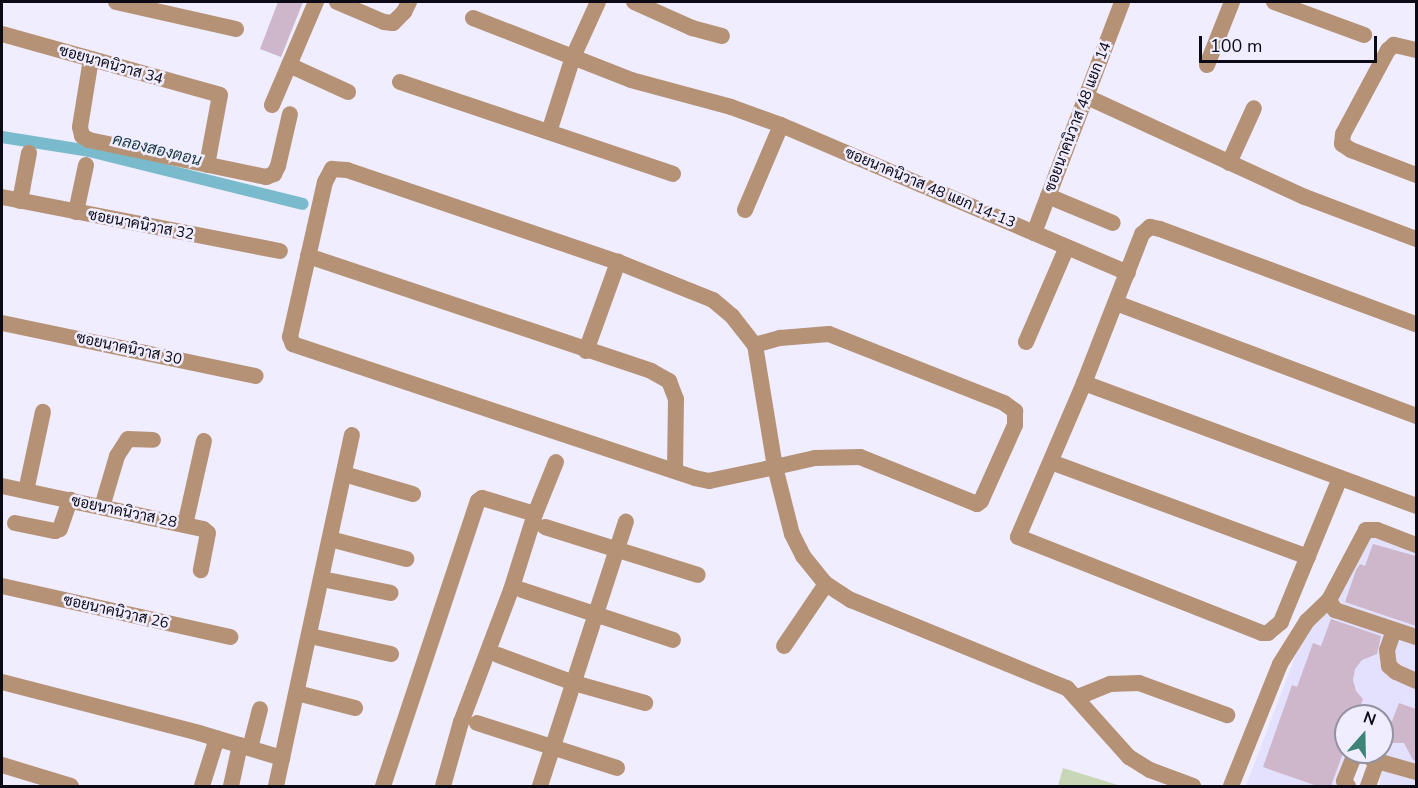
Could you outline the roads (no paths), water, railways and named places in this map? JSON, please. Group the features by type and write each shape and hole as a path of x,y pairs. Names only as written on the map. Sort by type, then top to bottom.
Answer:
{"street":[{"path":"116,2 236,29"},
{"path":"272,105 316,2"},
{"path":"337,2 384,22 393,23 404,12 409,2"},
{"path":"549,132 573,57 598,2"},
{"path":"634,2 692,28 722,36"},
{"name":"ซอยนาคนิวาส 48 แยก 14","path":"1034,233 1122,2"},
{"path":"1207,65 1232,2"},
{"path":"1274,2 1364,35"},
{"name":"ซอยนาคนิวาส 48 แยก 14-13","path":"473,18 631,80 731,107 781,125 1128,273"},
{"name":"ซอยนาคนิวาส 34","path":"2,34 220,95 207,165"},
{"path":"1416,50 1394,45 1388,50 1343,134 1342,144 1416,175"},
{"path":"91,59 80,128 81,136 266,177 274,174 290,114"},
{"path":"289,65 348,92"},
{"path":"400,82 673,174"},
{"path":"1085,96 1305,197 1416,239"},
{"path":"1230,163 1254,108"},
{"path":"745,210 781,125"},
{"path":"20,201 29,153"},
{"path":"76,212 86,165"},
{"path":"755,345 780,338 829,334 1004,403 1015,411 1015,425 978,504 860,457 816,458 775,467 709,481 293,344 290,337 324,182 332,169 347,170 618,261 713,300 732,316 755,345 775,467 792,534 803,556 826,584 851,600 1054,681 1078,697 1093,720 1129,757 1150,770 1193,786"},
{"path":"1048,196 1113,223"},
{"name":"ซอยนาคนิวาส 32","path":"2,197 280,251"},
{"path":"1340,478 1281,622 1272,631 1262,633 1019,540 1018,536 1084,383 1143,234 1150,227 1416,324"},
{"path":"1026,342 1066,247"},
{"path":"308,256 651,371 669,381 676,399 675,471"},
{"path":"586,351 618,261"},
{"path":"1116,303 1416,416"},
{"name":"ซอยนาคนิวาส 30","path":"2,322 256,376"},
{"path":"1084,383 1416,506"},
{"path":"26,491 43,412"},
{"path":"276,786 352,435"},
{"path":"102,507 117,456 128,439 153,440"},
{"path":"185,525 204,441"},
{"path":"443,786 462,722 511,590 540,520 556,462"},
{"path":"1051,462 1308,557"},
{"path":"344,474 413,494"},
{"name":"ซอยนาคนิวาส 28","path":"2,486 203,529 208,533 201,570"},
{"path":"382,786 478,501 482,498 617,550 698,575"},
{"path":"15,523 56,531 60,529 70,500"},
{"path":"540,786 626,522"},
{"path":"1231,786 1280,664 1307,621 1329,600 1366,530 1377,530 1416,545"},
{"path":"330,539 406,559"},
{"path":"322,579 391,593"},
{"path":"784,646 826,584"},
{"name":"ซอยนาคนิวาส 26","path":"2,586 230,637"},
{"path":"522,590 674,640"},
{"path":"1329,600 1335,610 1416,637"},
{"path":"1394,630 1387,650 1389,666 1403,676 1416,681"},
{"path":"310,636 391,654"},
{"path":"498,655 574,683 645,703"},
{"path":"2,682 217,738 282,758"},
{"path":"1078,697 1110,684 1138,683 1227,715"},
{"path":"297,693 355,708"},
{"path":"231,786 260,709"},
{"path":"477,723 617,768"},
{"path":"202,786 217,738"},
{"path":"1348,786 1344,781 1352,764"},
{"path":"1368,786 1376,764"},
{"path":"1388,764 1416,772"},
{"path":"2,765 71,786"}],"waterway":[{"name":"คลองสองตอน","path":"2,137 89,151 303,204"}]}
